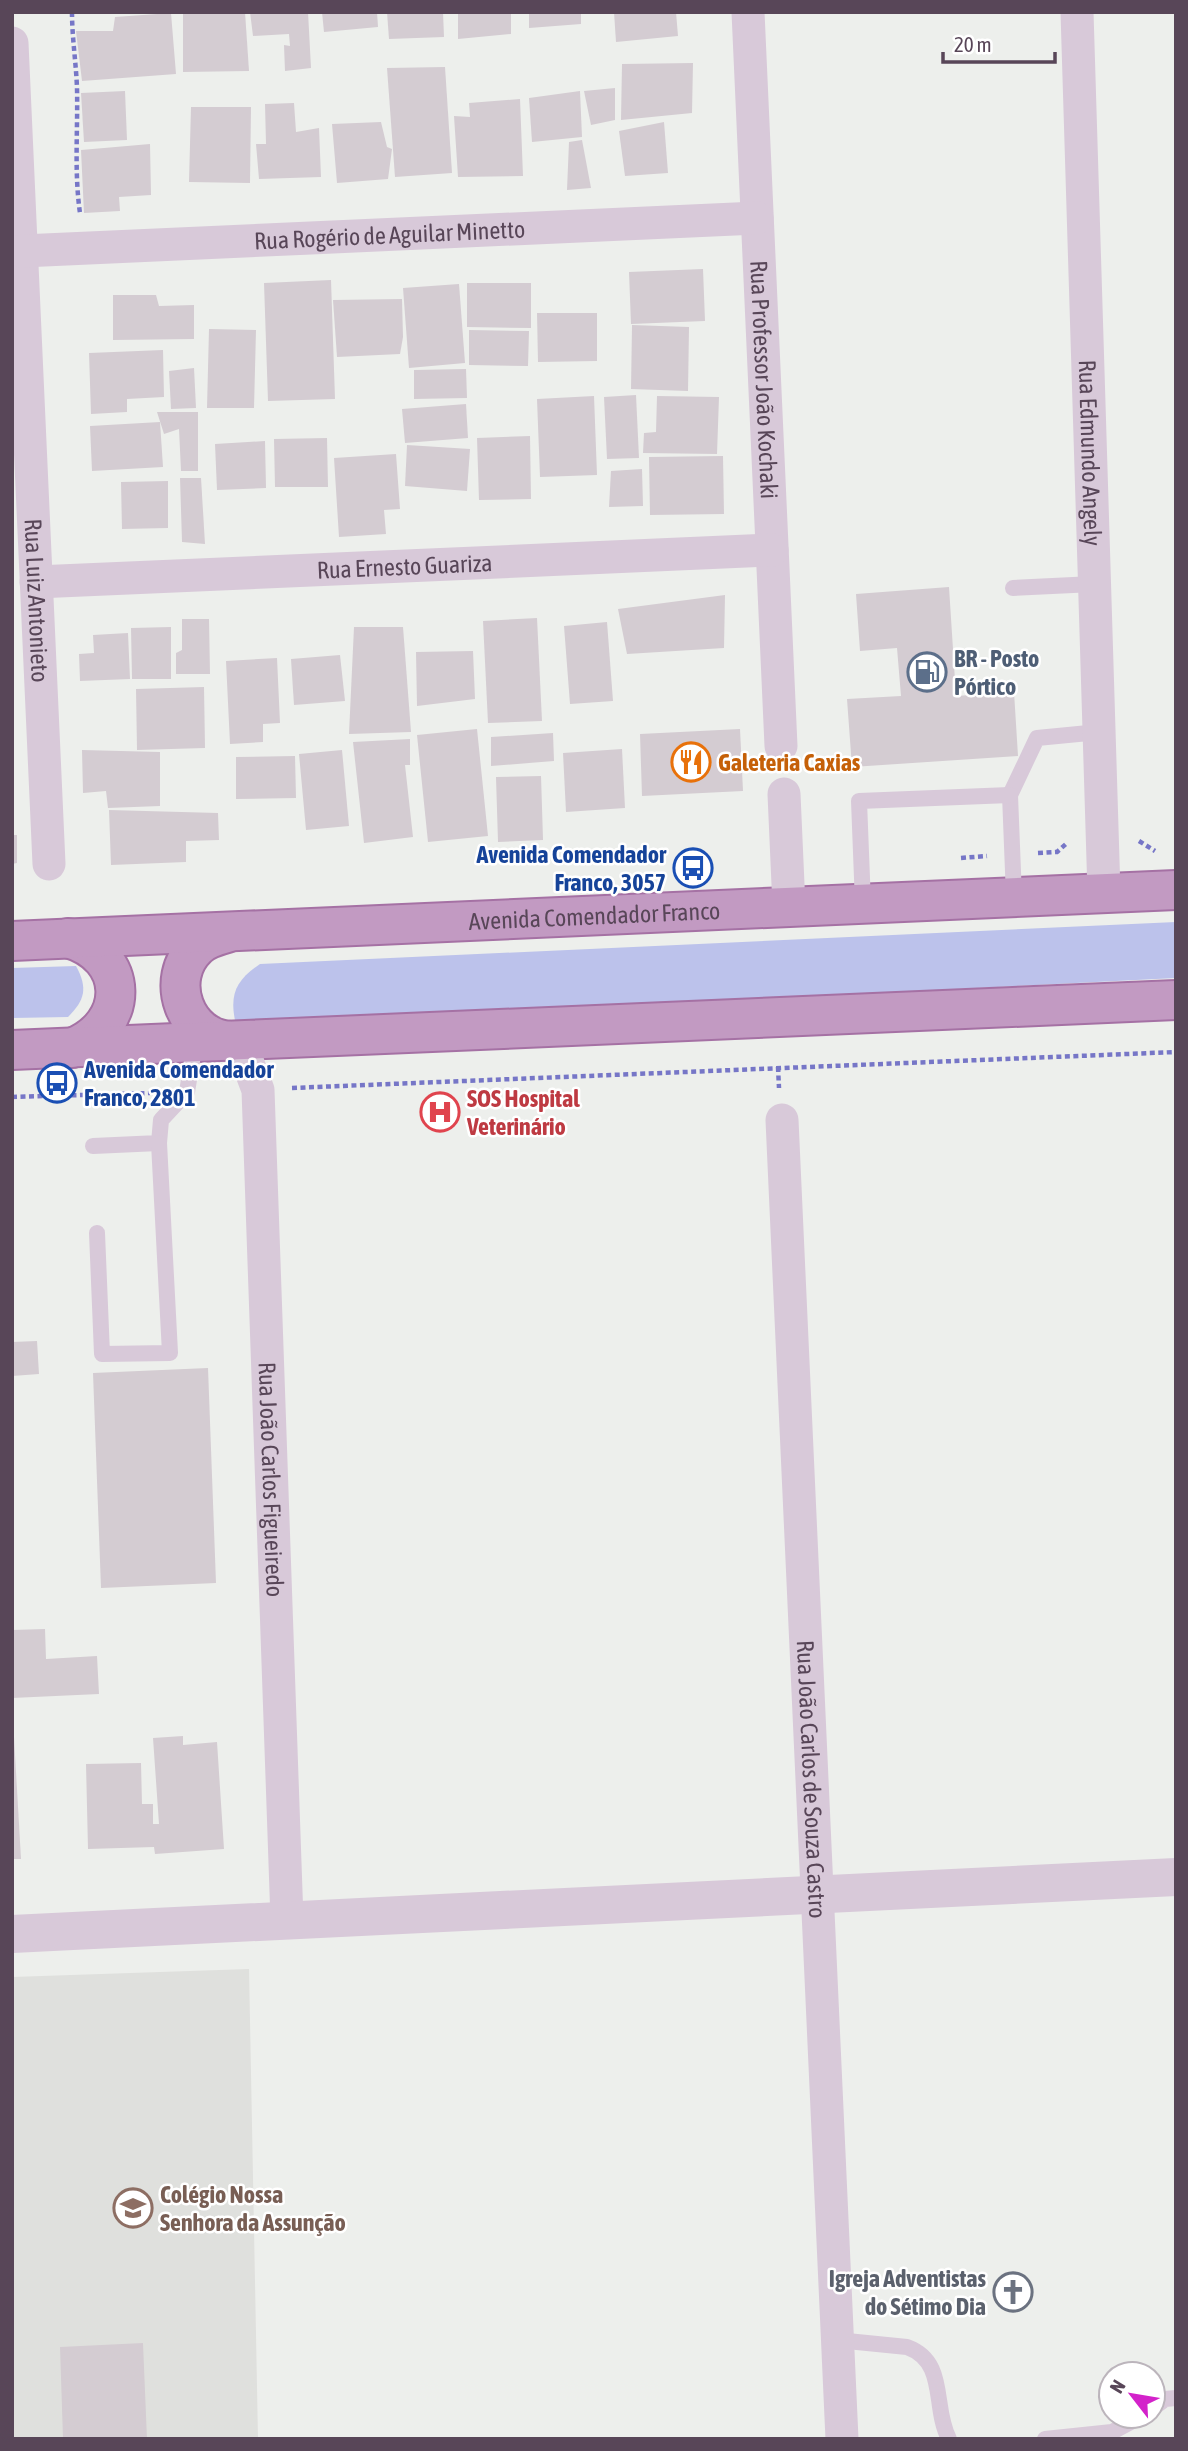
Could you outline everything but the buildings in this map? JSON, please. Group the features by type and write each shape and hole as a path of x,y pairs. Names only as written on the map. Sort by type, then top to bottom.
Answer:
{"highway":[{"name":"Avenida Comendador Franco","path":"12,941 1176,890"},
{"path":"228,933 211,938 197,947 187,961 181,977 180,994 184,1010 194,1024 207,1035 223,1041 240,1042"},
{"path":"68,938 83,943 100,956 112,976 115,991 108,1020 99,1032 72,1048"},
{"path":"12,1050 1176,1000"}],"street":[{"name":"Rua Professor João Kochaki","path":"748,12 781,746"},
{"name":"Rua Edmundo Angely","path":"1077,12 1104,893"},
{"name":"Rua Luiz Antonieto","path":"12,46 49,863"},
{"name":"Rua Rogério de Aguilar Minetto","path":"22,251 757,218"},
{"name":"Rua Ernesto Guariza","path":"36,582 772,550"},
{"path":"783,794 789,907"},
{"name":"Rua João Carlos Figueiredo","path":"240,1042 258,1090 287,1920"},
{"name":"Rua João Carlos de Souza Castro","path":"782,1120 842,2439"},
{"path":"12,1934 1176,1877"}],"lane":[{"path":"1013,588 1094,584"},
{"path":"1014,897 1010,795 1037,738 1099,732"},
{"path":"863,904 859,801 1010,795"},
{"path":"97,1233 102,1354 170,1353 159,1143 161,1120 187,1092 195,1042"},
{"path":"93,1146 159,1143"},
{"path":"837,2340 907,2347 918,2351 931,2364 949,2439"},
{"path":"1045,2439 1116,2430"}],"path":[{"path":"72,12 79,178 77,193 80,214 85,214"},
{"path":"1137,840 1158,853"},
{"path":"957,858 1057,852 1069,842"},
{"path":"304,1087 1176,1052"},
{"path":"12,1097 187,1092"}],"shaded area":[{"path":"1176,922 1176,978 236,1025 233,1005 240,983 260,964"},
{"path":"76,966 83,993 78,1005 68,1017 12,1018 12,968"},
{"name":"Colégio Nossa Senhora da Assunção","path":"249,1969 258,2439 12,2439 12,1977"}],"place":[{"name":"BR - Posto Pórtico","path":"927,672"},
{"name":"Galeteria Caxias","path":"691,762"},
{"name":"Avenida Comendador Franco, 3057","path":"693,868"},
{"name":"Avenida Comendador Franco, 2801","path":"57,1083"},
{"name":"SOS Hospital Veterinário","path":"440,1112"},
{"name":"Colégio Nossa Senhora da Assunção","path":"133,2208"},
{"name":"Igreja Adventistas do Sétimo Dia","path":"1013,2292"}]}
